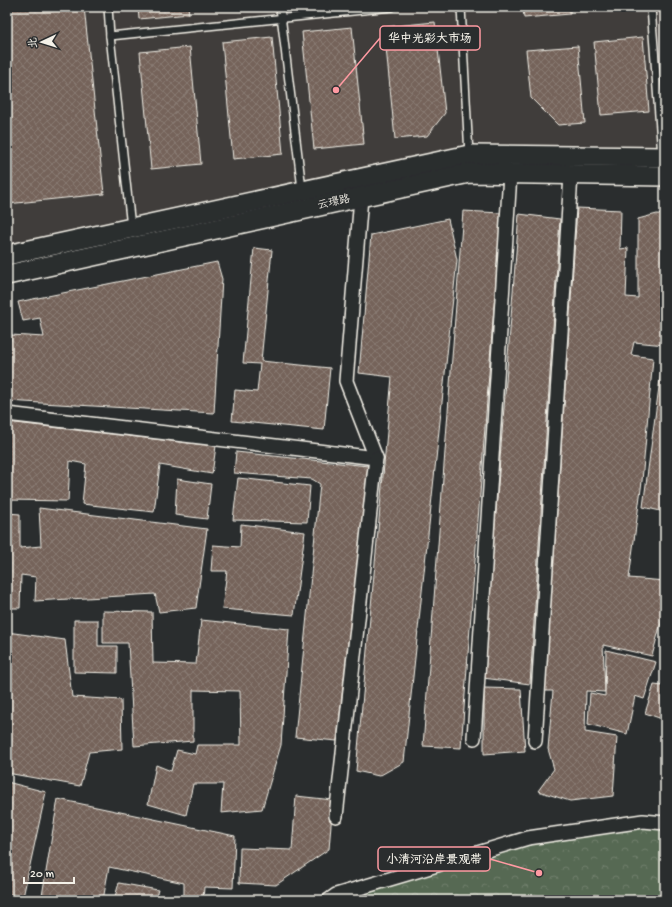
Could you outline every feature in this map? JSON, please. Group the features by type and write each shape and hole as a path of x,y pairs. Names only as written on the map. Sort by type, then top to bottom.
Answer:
{"street":[{"name":"云璟路","path":"7,275 133,238 469,164 664,167"},
{"name":"云璟路","path":"303,201 361,197 469,164 510,174 571,175 664,167"},
{"path":"474,738 510,174"},
{"path":"535,741 571,175"},
{"path":"336,816 376,458 346,381 361,197"},
{"name":"云璟路","path":"7,255 133,238"},
{"path":"7,414 376,458"},
{"path":"329,900 336,895 528,838 644,821 665,823"}],"lane":[{"path":"108,7 133,238"},
{"path":"280,7 303,201"},
{"path":"110,36 392,7"},
{"path":"461,7 469,164"},
{"path":"650,7 664,167"}],"shaded area":[{"path":"7,7 665,7 665,176 469,173 7,275"}],"green space":[{"path":"665,823 665,900 328,900 528,838"}],"building":[{"path":"7,7 84,7 104,194 7,204"},
{"path":"138,7 188,7 189,14 139,19"},
{"path":"523,7 570,7 570,14 524,18"},
{"path":"661,7 665,7 665,42"},
{"path":"435,22 445,113 427,136 395,139 384,27"},
{"path":"352,27 364,144 314,149 302,32"},
{"path":"272,37 283,154 233,159 222,42"},
{"path":"643,37 649,111 601,115 594,42"},
{"path":"578,46 585,123 558,125 531,98 526,50"},
{"path":"190,47 201,164 151,169 140,52"},
{"path":"577,208 621,210 620,249 628,248 626,297 638,298 638,219 657,214 665,215 665,345 634,342 631,355 653,358 642,481 629,578 665,581 665,608 652,656 603,645 605,692 586,691 585,732 617,737 613,796 570,801 538,791 554,769 548,749 553,691 545,691"},
{"path":"463,211 501,213 461,748 423,746"},
{"path":"519,214 560,219 530,684 483,678"},
{"path":"448,219 457,260 404,762 379,776 356,771 392,377 359,373 371,235"},
{"path":"254,248 272,250 261,361 330,368 324,430 232,421 235,390 257,392 260,364 243,363"},
{"path":"217,262 222,279 214,413 7,401 7,373 11,335 44,337 40,318 23,321 18,302"},
{"path":"663,357 665,358 665,512 643,507"},
{"path":"7,422 216,446 212,474 160,465 154,512 82,504 86,464 70,461 68,501 7,500"},
{"path":"236,452 368,466 337,741 295,737 320,484 312,479 234,473"},
{"path":"238,478 310,486 307,522 233,520"},
{"path":"177,479 211,484 207,519 175,515"},
{"path":"39,508 207,529 196,608 159,612 155,594 35,601 36,577 21,575 20,608 7,608 7,513 20,514 20,548 41,546"},
{"path":"241,524 305,532 294,615 222,609 227,571 211,571 213,545 240,547"},
{"path":"103,611 152,612 153,663 196,664 201,620 289,629 281,745 262,809 221,813 223,784 193,784 186,815 148,804 156,765 171,771 177,750 195,754 197,745 241,745 240,691 193,690 193,741 134,746 128,643 103,643"},
{"path":"74,620 98,620 98,646 117,646 117,673 74,672"},
{"path":"7,632 65,640 72,697 121,700 122,749 89,752 80,786 7,773"},
{"path":"606,650 656,662 644,699 635,696 627,734 588,724 590,693 605,696"},
{"path":"665,682 665,720 645,713 654,685 663,686"},
{"path":"484,688 521,689 525,751 484,754"},
{"path":"7,782 46,792 23,897 7,894"},
{"path":"296,796 333,800 329,849 276,885 239,883 240,848 292,850"},
{"path":"58,799 235,836 233,888 204,887 203,900 184,900 184,883 109,867 103,900 76,900 42,896"},
{"path":"119,883 158,890 155,900 114,900"}],"place":[{"name":"华中光彩大市场","path":"336,90"},
{"name":"小清河沿岸景观带","path":"539,873"}]}
